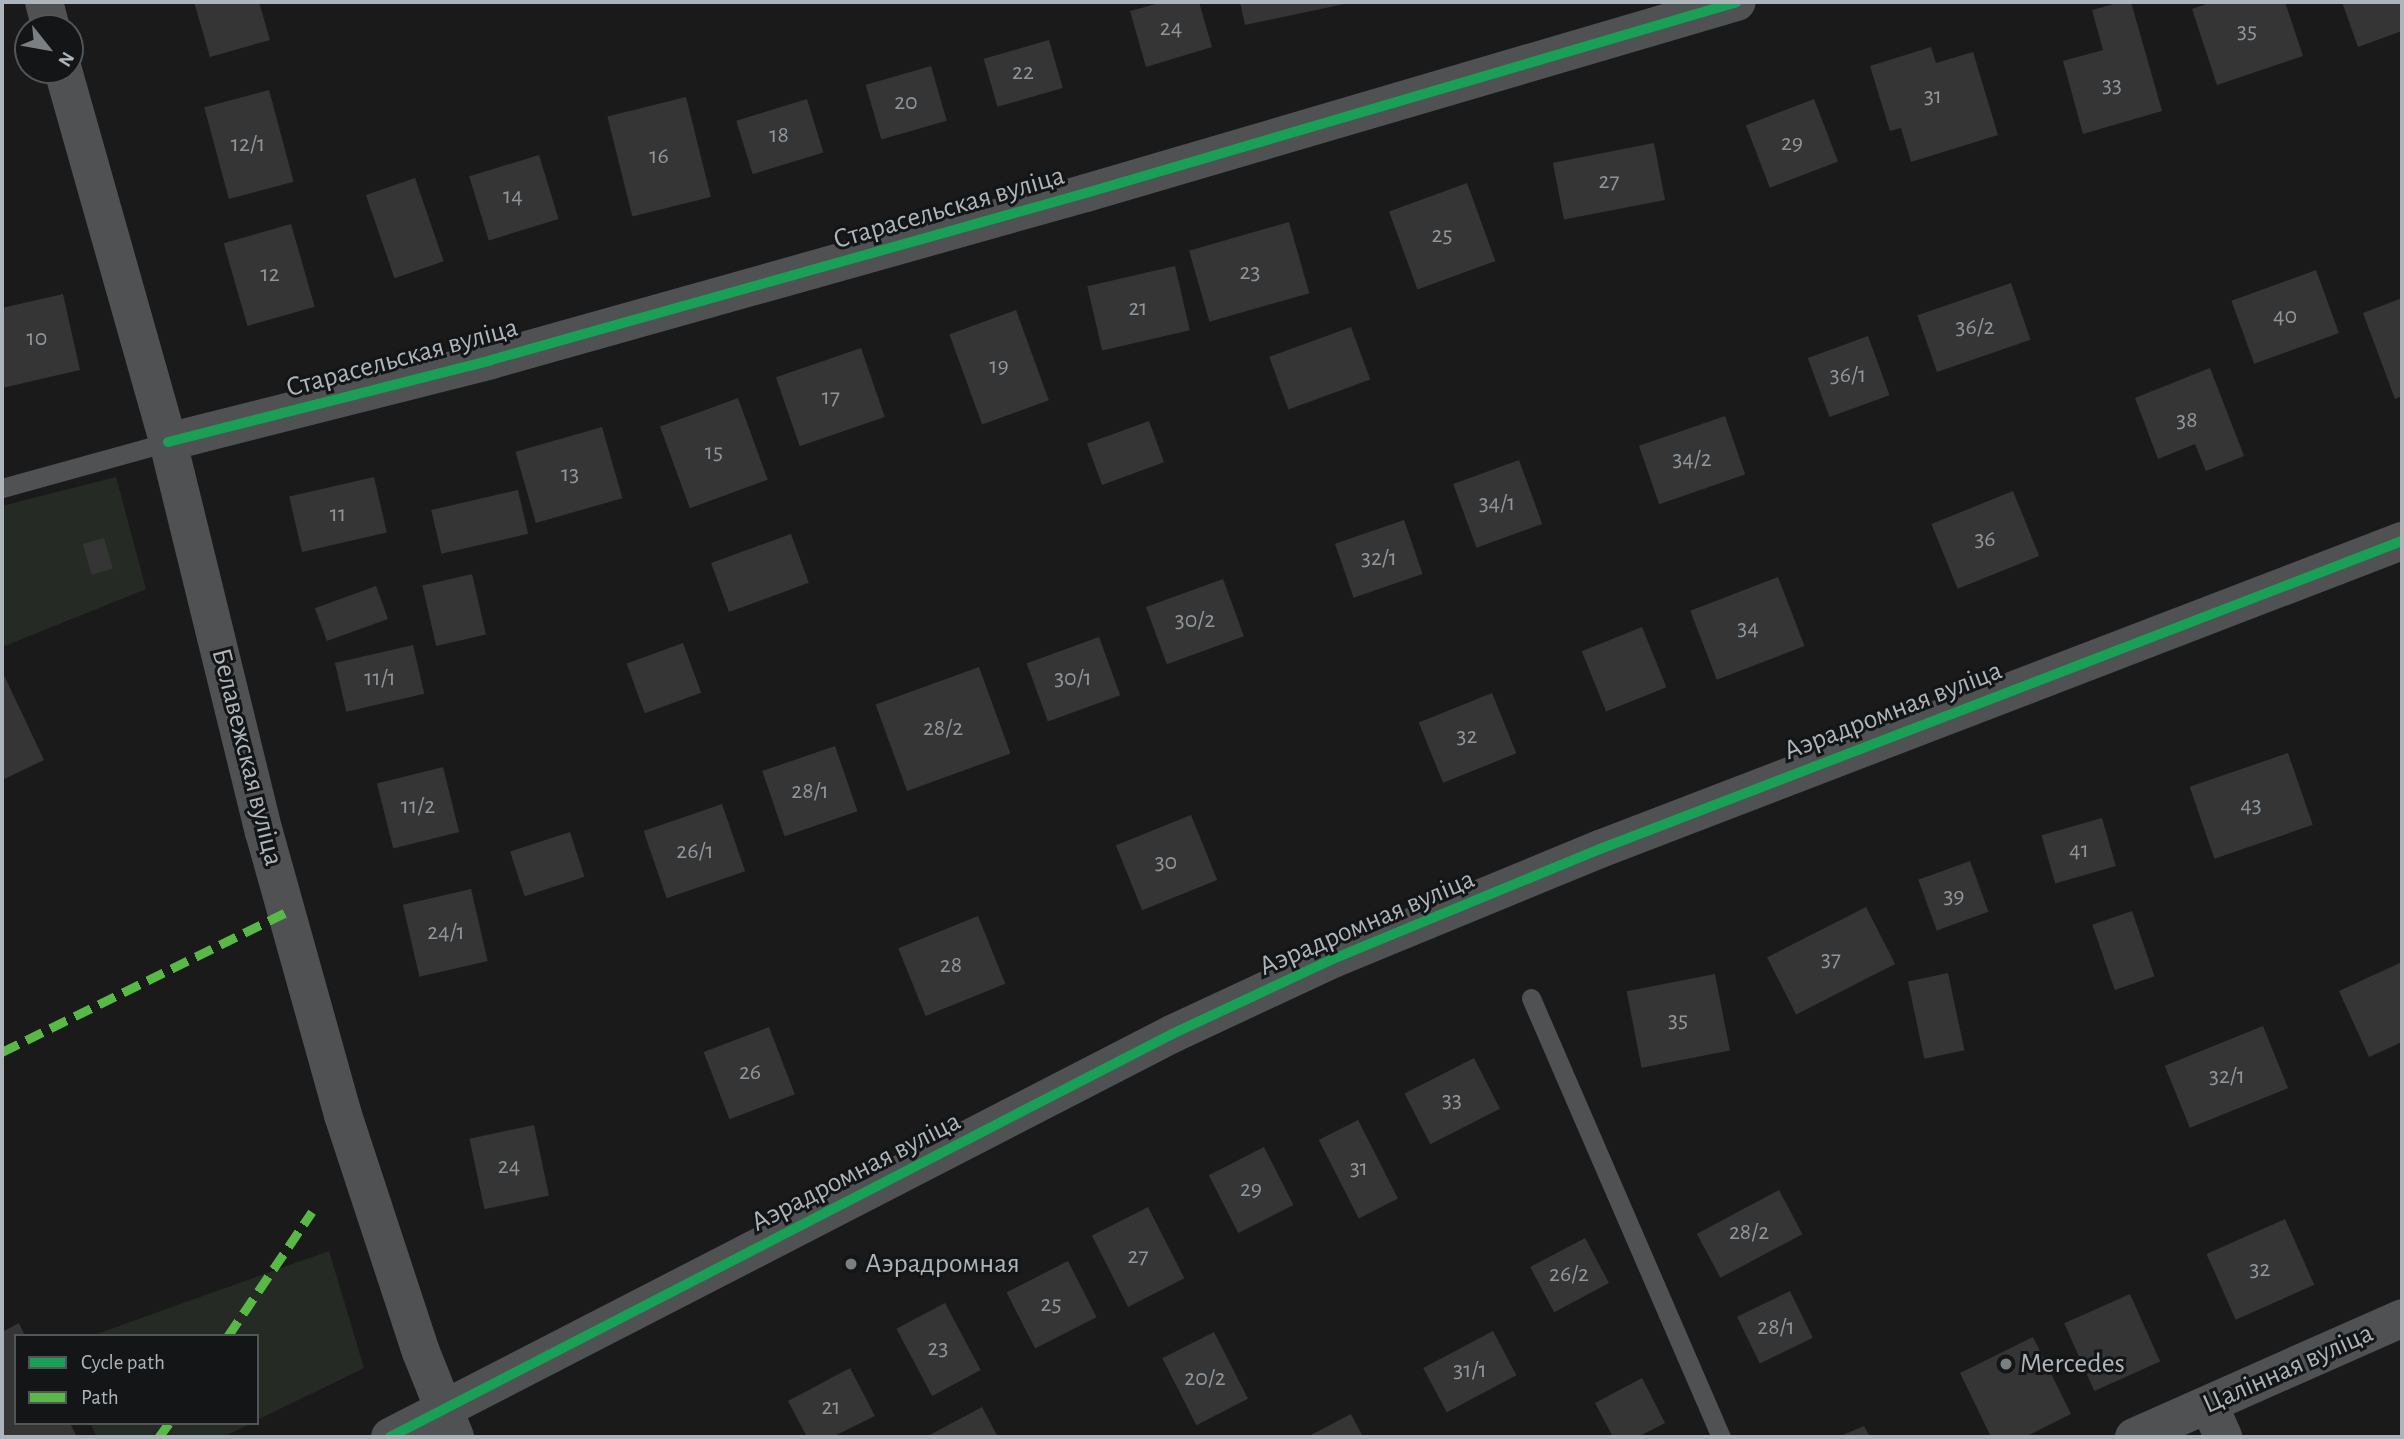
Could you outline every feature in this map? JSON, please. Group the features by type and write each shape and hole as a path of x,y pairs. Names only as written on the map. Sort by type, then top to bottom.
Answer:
{"street":[{"name":"Старасельская вуліца","path":"168,442 491,360 1059,201 1737,2"},
{"name":"Белавежская вуліца","path":"67,84 168,442 264,832 343,1115 449,1424"},
{"name":"Аэрадромная вуліца","path":"390,1437 449,1424 1172,1034 1333,959 1639,834 2402,541"},
{"name":"Цалінная вуліца","path":"2134,1437 2216,1421 2402,1318"}],"lane":[{"path":"2,488 168,442"},
{"path":"1531,998 1721,1437"}],"shaded area":[{"path":"116,477 146,589 2,647 2,506"},
{"path":"329,1251 364,1368 259,1419 259,1334 97,1334"},
{"path":"91,1425 248,1425 223,1437 97,1437"}],"building":[{"path":"194,2 259,2 270,40 210,57"},
{"path":"1163,2 1199,2 1212,47 1146,67 1130,11"},
{"path":"1240,2 1349,2 1349,3 1245,25"},
{"path":"2131,2 2162,111 2083,134 2063,61 2103,50 2092,10"},
{"path":"2212,2 2285,2 2303,56 2217,85 2192,9"},
{"path":"2342,2 2402,2 2402,31 2358,47"},
{"path":"1049,40 1063,88 997,107 984,59"},
{"path":"1931,47 1936,63 1973,52 1998,135 1911,162 1901,128 1890,131 1870,66"},
{"path":"931,66 947,121 881,140 866,85"},
{"path":"269,90 294,182 229,199 204,107"},
{"path":"686,97 711,197 632,217 607,117"},
{"path":"807,99 823,153 753,174 736,121"},
{"path":"1814,99 1838,162 1770,188 1746,125"},
{"path":"1654,143 1665,200 1564,220 1553,163"},
{"path":"539,155 559,219 489,240 469,176"},
{"path":"415,178 444,261 394,278 366,195"},
{"path":"1467,183 1495,261 1417,289 1389,211"},
{"path":"1289,222 1309,293 1209,322 1189,251"},
{"path":"291,224 315,307 247,326 224,243"},
{"path":"1175,266 1190,330 1102,351 1087,286"},
{"path":"2316,270 2339,333 2254,364 2231,301"},
{"path":"2011,283 2031,340 1937,372 1917,315"},
{"path":"63,294 80,370 2,388 2,308"},
{"path":"2402,298 2402,396 2395,399 2363,313"},
{"path":"1016,310 1049,400 982,424 949,334"},
{"path":"1351,327 1370,380 1288,409 1269,357"},
{"path":"1868,336 1890,395 1829,417 1808,358"},
{"path":"861,348 885,417 800,446 776,377"},
{"path":"2210,368 2244,456 2206,471 2195,444 2158,459 2135,398"},
{"path":"738,398 768,480 690,508 660,426"},
{"path":"1725,416 1745,475 1659,504 1639,446"},
{"path":"1149,421 1164,462 1102,485 1087,444"},
{"path":"602,427 622,498 536,523 515,452"},
{"path":"1519,460 1542,524 1476,548 1453,484"},
{"path":"374,477 387,533 302,552 289,497"},
{"path":"518,490 528,534 441,554 431,510"},
{"path":"2013,491 2039,556 1958,589 1931,524"},
{"path":"1404,520 1423,574 1354,598 1335,544"},
{"path":"791,534 809,583 729,612 711,563"},
{"path":"104,538 113,569 92,575 83,544"},
{"path":"472,574 486,634 436,646 422,585"},
{"path":"1778,577 1805,646 1717,680 1690,611"},
{"path":"1223,579 1244,636 1167,664 1146,607"},
{"path":"376,586 388,619 327,641 315,608"},
{"path":"1642,627 1666,687 1606,712 1582,651"},
{"path":"1099,637 1120,695 1048,722 1027,663"},
{"path":"683,643 701,693 645,713 627,664"},
{"path":"413,645 424,694 346,712 335,663"},
{"path":"979,667 1010,753 907,791 876,705"},
{"path":"2,671 44,760 2,780"},
{"path":"1492,693 1516,753 1443,783 1419,723"},
{"path":"835,746 857,811 785,836 762,771"},
{"path":"2288,753 2313,825 2214,859 2190,787"},
{"path":"443,767 459,832 393,848 377,783"},
{"path":"722,804 745,871 667,898 644,831"},
{"path":"1191,815 1217,880 1142,910 1116,845"},
{"path":"2102,818 2116,866 2055,883 2041,835"},
{"path":"570,832 585,877 525,896 510,851"},
{"path":"1970,861 1988,912 1937,931 1918,880"},
{"path":"471,889 488,961 419,977 403,905"},
{"path":"1866,907 1895,964 1796,1014 1767,957"},
{"path":"2132,911 2154,976 2115,990 2092,925"},
{"path":"978,916 1005,984 926,1016 898,948"},
{"path":"2402,962 2402,1042 2369,1057 2339,991"},
{"path":"1948,973 1964,1050 1924,1059 1908,982"},
{"path":"1715,974 1730,1051 1642,1068 1627,991"},
{"path":"2263,1026 2288,1088 2190,1128 2165,1066"},
{"path":"769,1027 795,1094 729,1119 704,1052"},
{"path":"1474,1058 1500,1109 1430,1144 1405,1093"},
{"path":"1358,1120 1398,1198 1359,1218 1319,1140"},
{"path":"534,1125 549,1195 484,1209 469,1139"},
{"path":"1264,1147 1294,1205 1238,1233 1209,1175"},
{"path":"1779,1190 1802,1234 1720,1278 1697,1234"},
{"path":"1148,1207 1184,1278 1128,1307 1092,1236"},
{"path":"2285,1219 2314,1285 2236,1320 2206,1254"},
{"path":"1585,1238 1609,1283 1554,1312 1530,1267"},
{"path":"1068,1261 1097,1317 1035,1348 1007,1292"},
{"path":"1790,1291 1813,1338 1760,1364 1737,1317"},
{"path":"2130,1294 2160,1362 2094,1391 2064,1323"},
{"path":"945,1303 981,1370 932,1396 896,1329"},
{"path":"19,1323 24,1334 14,1334 14,1425 71,1425 77,1437 2,1437 2,1332"},
{"path":"1493,1331 1516,1375 1447,1412 1423,1368"},
{"path":"1214,1332 1248,1399 1196,1425 1162,1358"},
{"path":"2033,1337 2071,1414 2025,1437 1991,1437 1960,1373"},
{"path":"850,1368 875,1416 832,1437 807,1437 788,1401"},
{"path":"1642,1378 1665,1423 1638,1437 1613,1437 1595,1403"},
{"path":"982,1407 998,1437 926,1437"},
{"path":"1351,1414 1363,1437 1307,1437"},
{"path":"1864,1426 1870,1437 1838,1437"}],"marked path":[{"path":"2,1052 287,912"},
{"path":"229,1334 312,1212"},
{"path":"159,1437 168,1425"}],"cycle path":[{"path":"168,442 491,360 1086,193 1737,2"},
{"path":"390,1437 1172,1034 1333,959 1600,849 2402,541"}],"place":[{"name":"Аэрадромная","path":"851,1264"},
{"name":"Mercedes","path":"2006,1364"}]}
